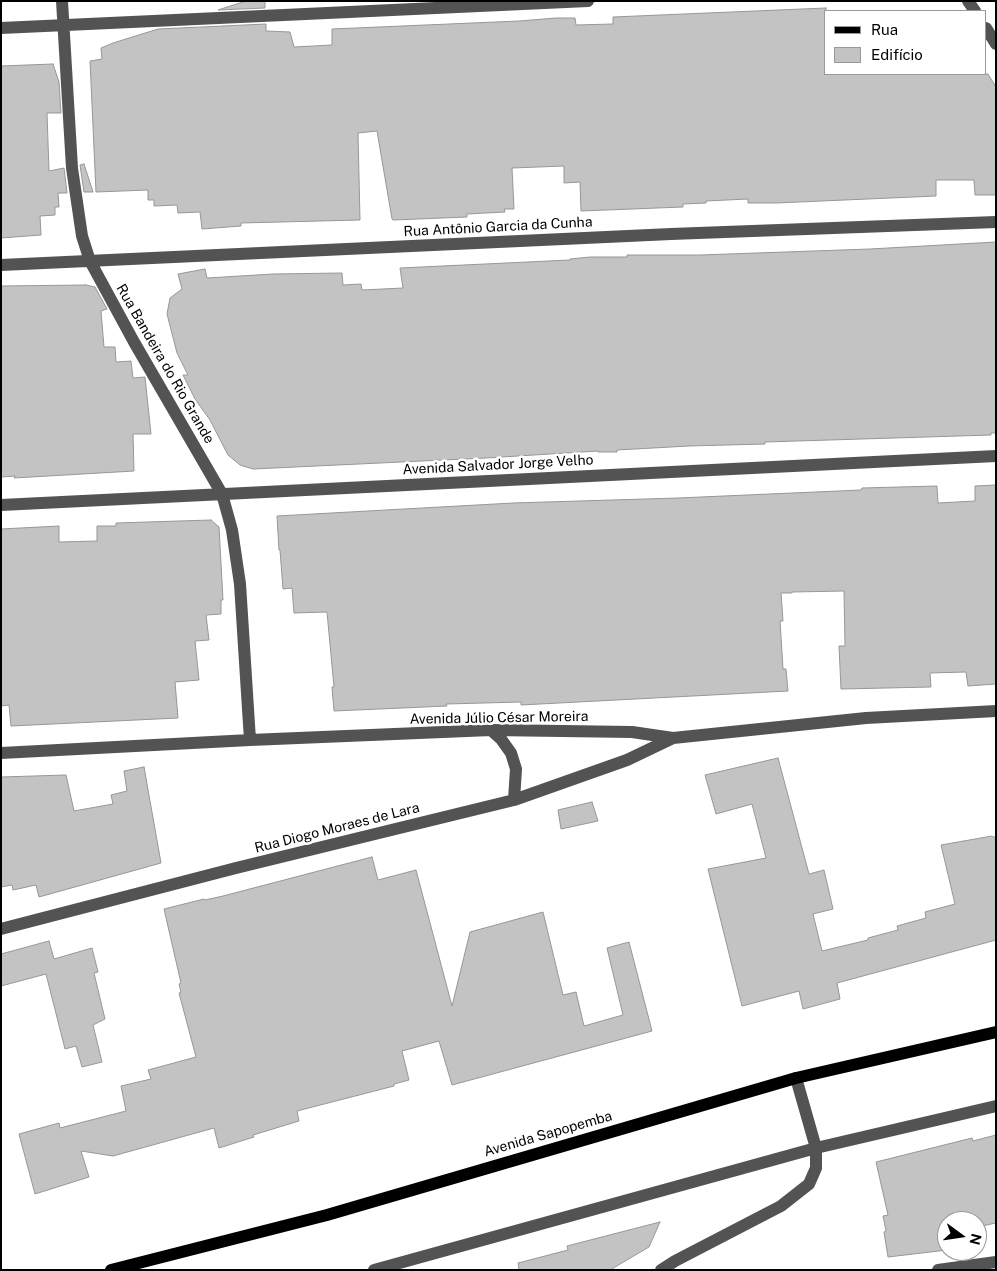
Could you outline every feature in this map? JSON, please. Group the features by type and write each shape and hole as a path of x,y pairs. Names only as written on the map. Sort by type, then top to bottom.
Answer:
{"main road":[{"name":"Avenida Sapopemba","path":"111,1270 327,1215 796,1078 996,1032"}],"street":[{"name":"Rua Bandeira do Rio Grande","path":"62,1 72,168 82,236 90,261 134,342 222,494 232,530 240,584 250,740"},
{"path":"1,28 588,1"},
{"path":"987,30 996,44"},
{"name":"Rua Antônio Garcia da Cunha","path":"1,265 671,234 996,222"},
{"name":"Avenida Salvador Jorge Velho","path":"1,505 996,456"},
{"name":"Avenida Júlio César Moreira","path":"1,753 491,730 632,732 673,738 866,718 996,711"},
{"path":"491,730 501,739 511,753 516,769 514,800"},
{"name":"Rua Diogo Moraes de Lara","path":"1,929 236,868 514,800 627,760 673,738"},
{"path":"662,1270 675,1261 781,1206 809,1184 816,1168 816,1148 796,1078"},
{"path":"374,1270 816,1148 996,1106"},
{"path":"938,1270 996,1262"}],"building":[{"path":"246,1 265,1 265,8 218,10"},
{"path":"826,8 824,10 824,75 988,74 996,87 996,195 975,195 974,180 936,180 936,196 776,203 748,203 748,199 706,201 706,203 683,204 683,207 581,211 580,182 564,183 564,166 512,168 514,209 504,209 505,212 467,214 467,217 393,220 377,131 358,133 360,220 241,223 241,226 202,229 200,212 178,213 177,205 154,206 154,200 148,200 148,190 96,192 90,61 102,59 101,48 113,43 158,29 266,24 266,31 290,32 294,47 332,45 332,29 556,18 575,18 576,25 613,24 613,17"},
{"path":"53,64 59,82 61,113 47,113 49,171 64,168 67,193 58,193 59,207 55,207 55,215 40,216 41,235 1,238 1,66"},
{"path":"84,164 93,192 84,192 80,165"},
{"path":"996,242 996,433 991,433 991,435 765,442 765,444 617,450 617,452 598,451 253,469 240,465 228,455 210,420 195,399 183,375 188,375 177,353 167,314 170,298 182,289 178,274 205,269 207,278 273,274 342,273 343,285 361,284 362,290 403,288 400,268 570,260 590,257 627,257 627,255 700,255"},
{"path":"86,285 95,287 107,309 101,311 104,347 115,347 116,362 131,361 133,378 145,377 151,434 133,434 134,471 14,478 15,476 1,477 1,286"},
{"path":"996,485 996,684 968,686 966,672 930,673 931,687 841,689 839,646 845,646 844,591 792,592 781,593 783,621 780,621 783,669 786,669 788,691 521,705 521,702 446,704 447,706 334,711 332,687 334,687 327,612 294,613 292,588 283,589 277,516 513,503 678,498 937,486 938,503 975,501 975,486"},
{"path":"211,520 219,527 223,600 221,600 221,614 206,615 209,640 195,641 199,680 175,682 178,718 11,726 9,705 1,706 1,529 59,526 59,542 97,541 97,526 116,526 116,523"},
{"path":"778,758 809,874 824,870 833,909 813,914 822,951 868,940 868,938 898,930 897,926 926,918 925,912 955,904 941,845 992,836 996,837 996,940 837,983 840,999 803,1009 799,991 742,1006 708,869 766,858 752,804 716,814 705,775"},
{"path":"144,767 161,863 39,897 36,885 13,890 12,885 1,887 1,777 66,775 74,811 113,804 111,795 127,791 124,771"},
{"path":"592,802 598,821 561,829 558,810"},
{"path":"372,857 378,880 416,870 452,1006 470,932 543,912 563,995 576,992 584,1026 623,1015 607,948 629,942 652,1031 452,1085 439,1041 402,1051 409,1080 394,1084 394,1086 297,1111 299,1121 219,1148 214,1128 113,1156 81,1151 89,1177 35,1194 19,1134 59,1123 60,1128 126,1111 121,1086 151,1079 148,1070 196,1057 179,993 181,992 179,984 181,983 164,909 223,896"},
{"path":"49,941 54,959 92,948 98,972 94,973 105,1019 93,1025 102,1062 82,1067 76,1046 65,1049 46,974 1,986 1,954"},
{"path":"996,1135 996,1223 987,1225 987,1211 937,1211 937,1251 888,1257 883,1216 888,1215 876,1162 972,1138 973,1141"},
{"path":"660,1222 649,1247 610,1270 519,1270 518,1263 568,1250 567,1246"}]}
